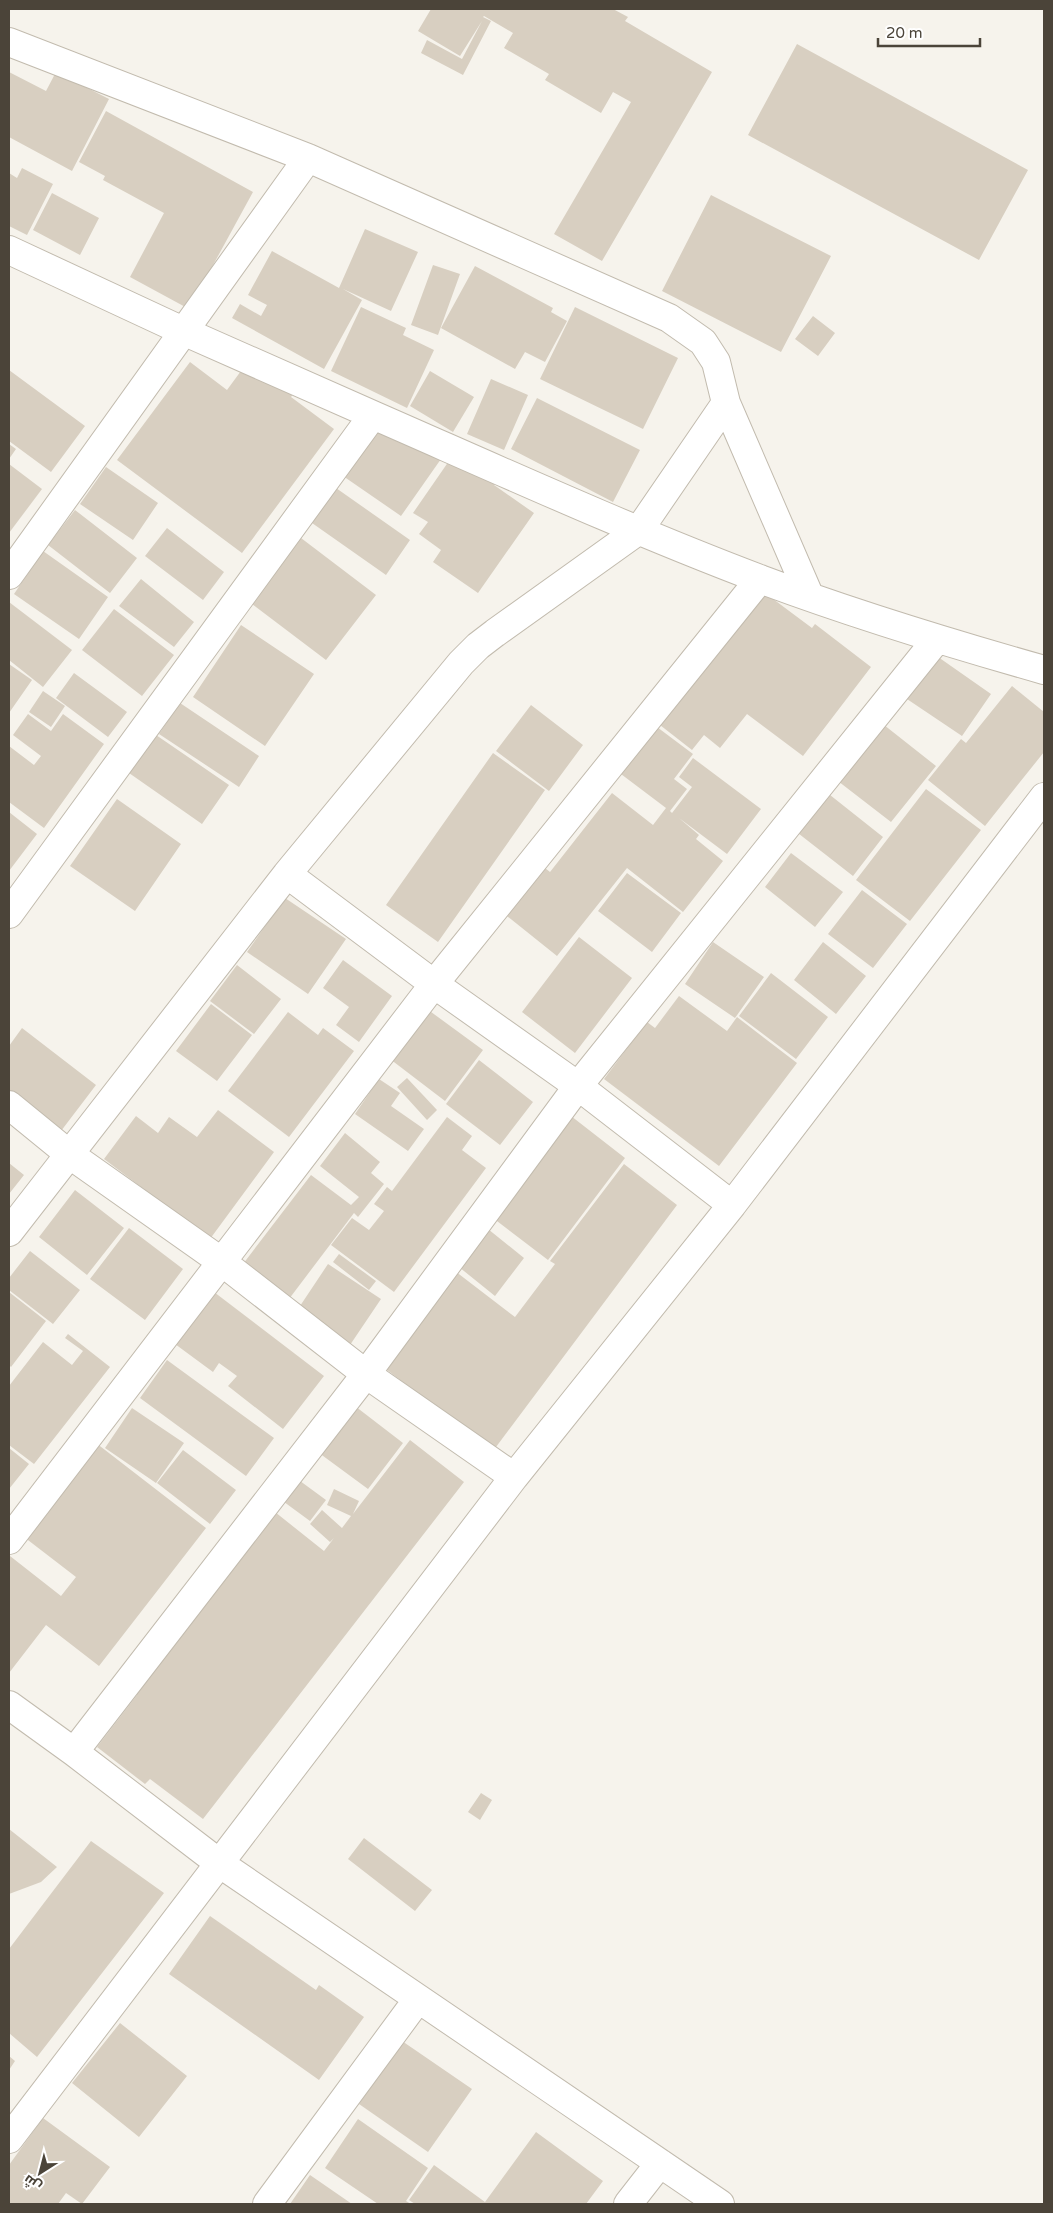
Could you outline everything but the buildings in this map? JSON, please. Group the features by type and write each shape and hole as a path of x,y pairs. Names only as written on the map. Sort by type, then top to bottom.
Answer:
{"street":[{"path":"9,42 308,158 668,318 703,342 716,362 726,403 809,596"},
{"path":"9,575 308,158"},
{"path":"9,251 183,331 594,513 760,579 937,639 1044,670"},
{"path":"9,1232 287,874 461,663 478,646 639,530 726,403"},
{"path":"9,914 373,414"},
{"path":"9,1540 434,984 760,579"},
{"path":"74,1752 366,1374 578,1086 937,639"},
{"path":"9,2139 514,1477 732,1205 1044,797"},
{"path":"287,874 434,984 578,1086 732,1205"},
{"path":"9,1105 69,1154 222,1262 366,1374 514,1477"},
{"path":"9,1705 74,1752 219,1863 720,2204"},
{"path":"267,2204 418,1999"},
{"path":"628,2204 660,2163"}]}
